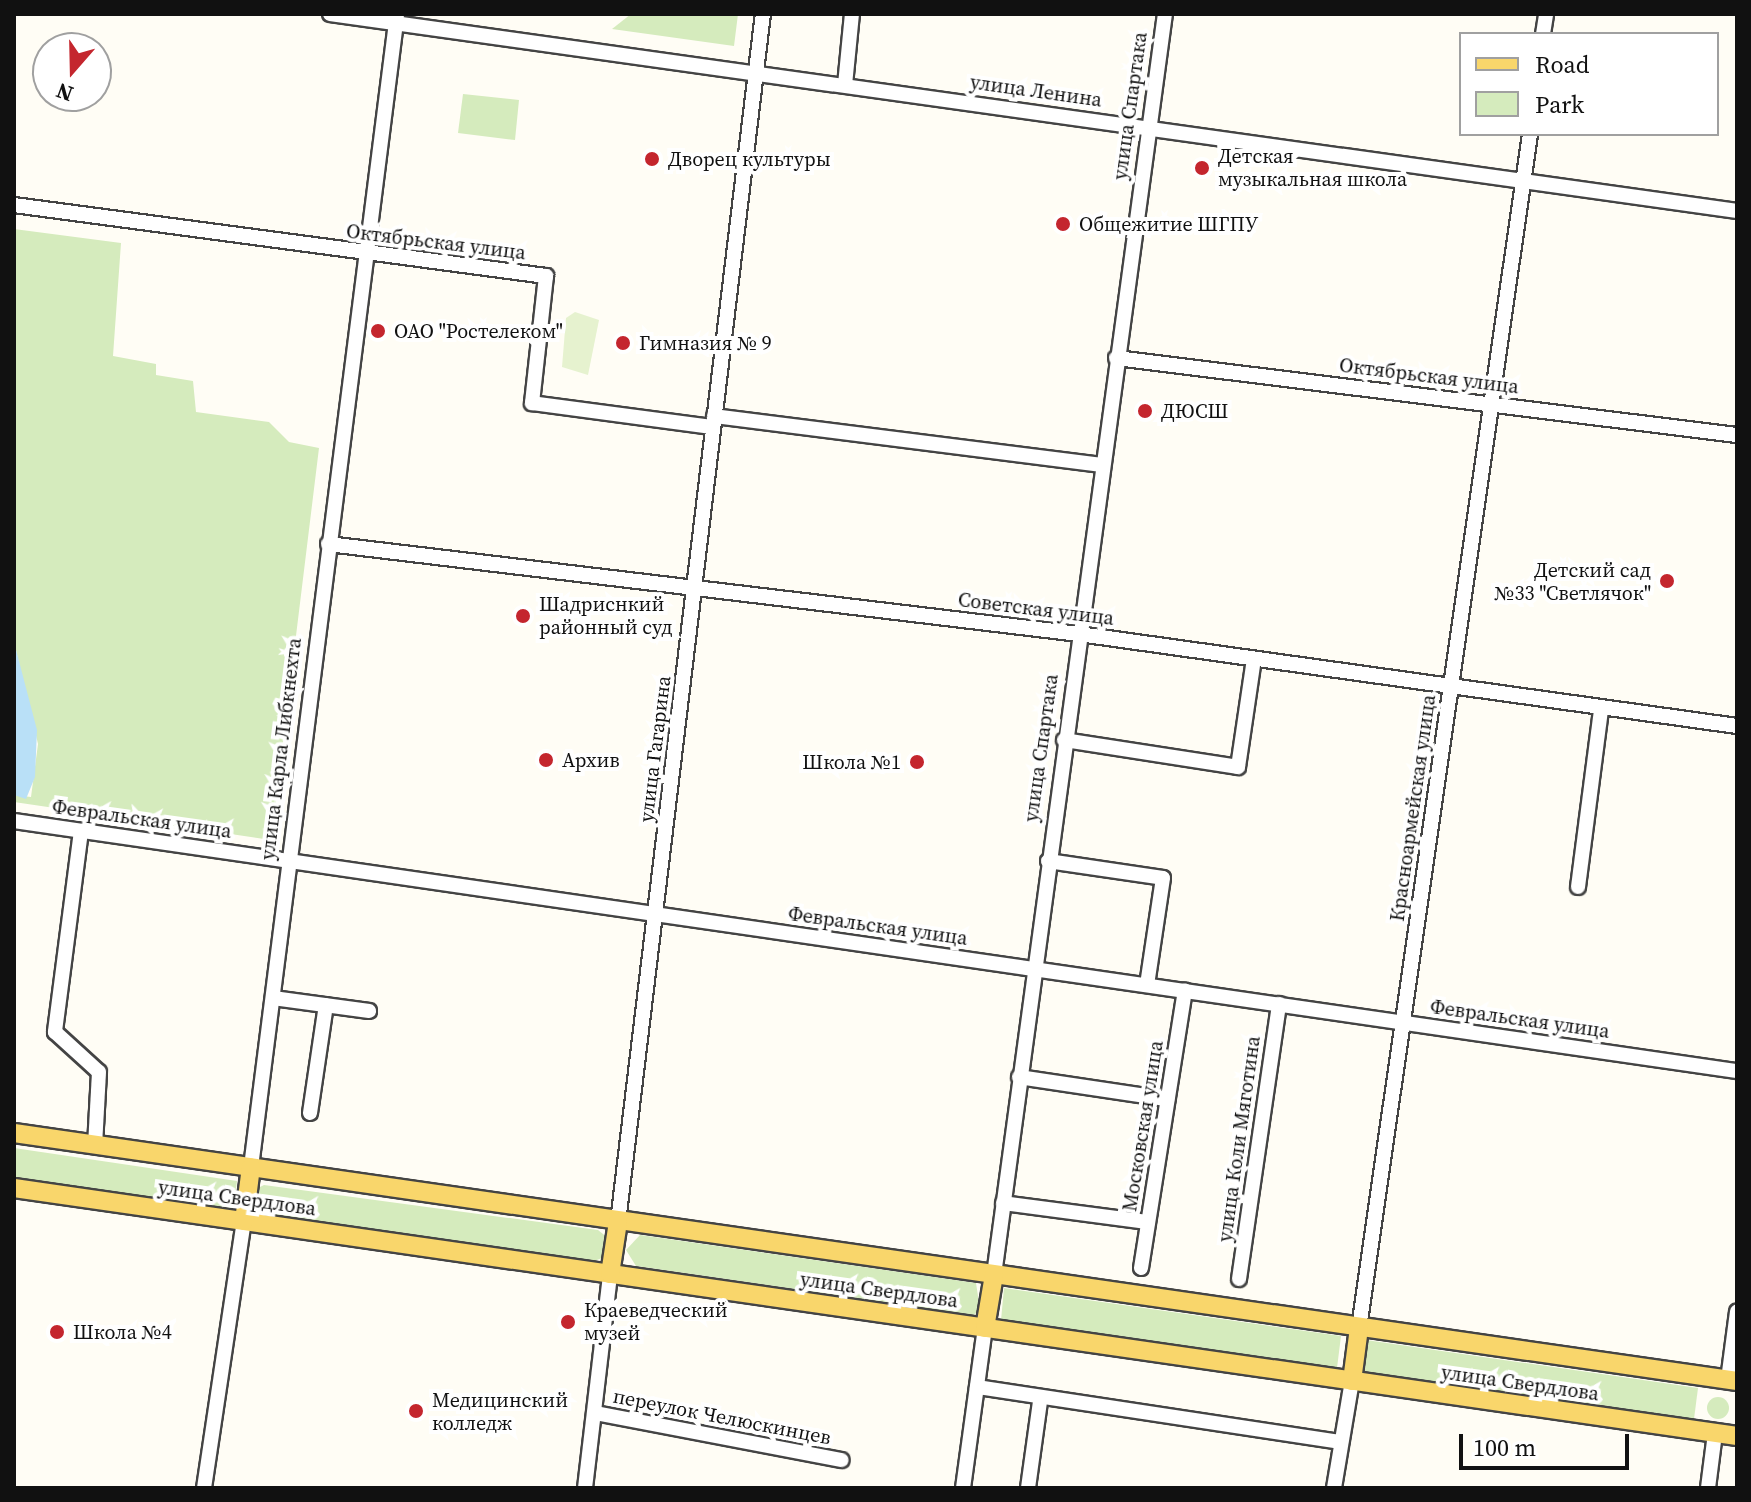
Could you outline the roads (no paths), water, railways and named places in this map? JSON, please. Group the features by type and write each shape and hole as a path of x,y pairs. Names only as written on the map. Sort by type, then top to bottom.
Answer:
{"main road":[{"name":"улица Свердлова","path":"14,1133 1732,1381"},
{"name":"улица Карла Либкнехта","path":"244,1221 251,1167"},
{"name":"улица Свердлова","path":"14,1188 1737,1436"},
{"name":"улица Гагарина","path":"610,1274 618,1222"},
{"name":"улица Спартака","path":"985,1328 994,1275"},
{"name":"Красноармейская улица","path":"1352,1381 1359,1328"}],"street":[{"name":"улица Ленина","path":"330,14 397,18 754,72 1737,211"},
{"name":"улица Гагарина","path":"618,1222 698,586 713,422 763,14"},
{"path":"845,85 852,14"},
{"name":"улица Спартака","path":"994,1275 1101,465 1165,14"},
{"name":"улица Карла Либкнехта","path":"251,1167 397,18"},
{"name":"Красноармейская улица","path":"1359,1328 1530,136"},
{"name":"Октябрьская улица","path":"14,205 546,276 532,403 1101,465"},
{"name":"Октябрьская улица","path":"1116,358 1737,435"},
{"name":"Советская улица","path":"328,544 1079,634 1452,689 1737,726"},
{"path":"1064,740 1238,767 1254,659"},
{"path":"1578,887 1601,709"},
{"name":"Февральская улица","path":"14,821 1737,1071"},
{"path":"81,831 55,1032 99,1072 95,1145"},
{"path":"1048,861 1163,878 1147,985"},
{"name":"Московская улица","path":"1141,1268 1185,990"},
{"path":"273,998 369,1011"},
{"name":"улица Коли Мяготина","path":"1239,1279 1279,1004"},
{"path":"310,1113 326,1005"},
{"path":"1019,1077 1167,1099"},
{"path":"1003,1203 1148,1222"},
{"name":"улица Карла Либкнехта","path":"204,1488 244,1221"},
{"name":"улица Гагарина","path":"585,1488 610,1274"},
{"path":"1732,1381 1737,1312"},
{"name":"улица Спартака","path":"963,1488 985,1328"},
{"name":"Красноармейская улица","path":"1334,1488 1352,1381"},
{"path":"977,1387 1040,1402 1341,1442"},
{"path":"1028,1488 1040,1402"},
{"name":"переулок Челюскинцев","path":"595,1413 842,1460"},
{"path":"1708,1488 1715,1433"}],"water":[{"path":"14,642 37,730 35,777 26,799 14,795"}],"place":[{"name":"Дворец культуры","path":"652,159"},
{"name":"Детская музыкальная школа","path":"1202,168"},
{"name":"Общежитие ШГПУ","path":"1063,224"},
{"name":"ОАО \"Ростелеком\"","path":"378,331"},
{"name":"Гимназия № 9","path":"623,343"},
{"name":"ДЮСШ","path":"1145,411"},
{"name":"Детский сад №33 \"Светлячок\"","path":"1667,581"},
{"name":"Шадриснкий районный суд","path":"523,616"},
{"name":"Архив","path":"546,760"},
{"name":"Школа №1","path":"917,762"},
{"name":"Краеведческий музей","path":"568,1322"},
{"name":"Школа №4","path":"57,1332"},
{"name":"Медицинский колледж","path":"416,1411"}]}
